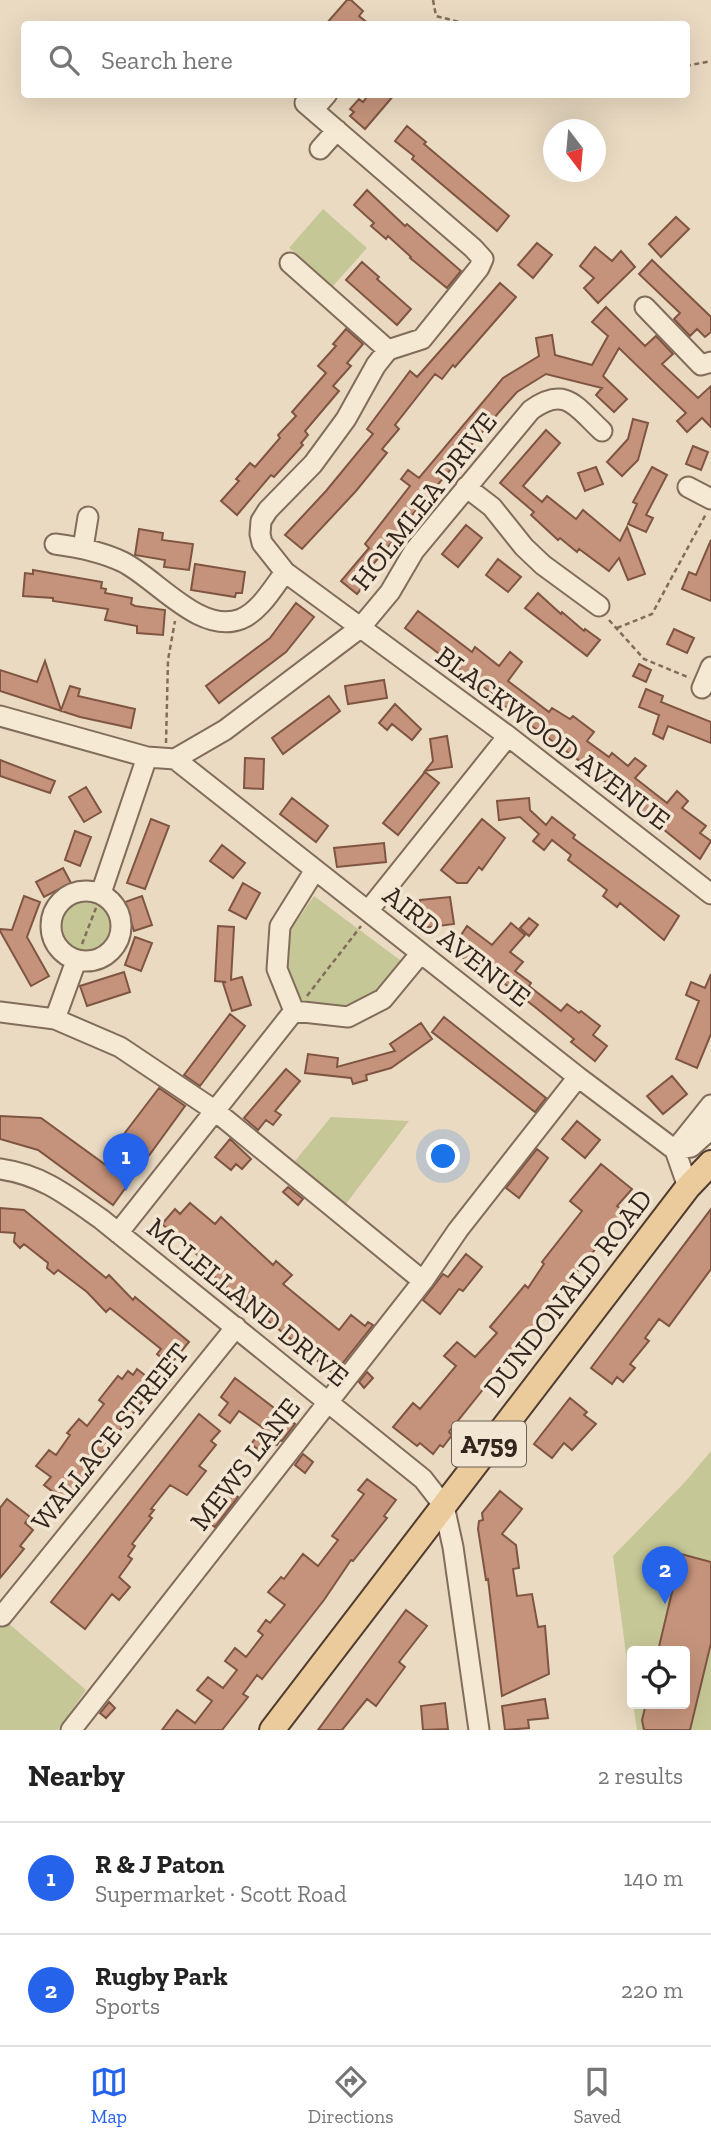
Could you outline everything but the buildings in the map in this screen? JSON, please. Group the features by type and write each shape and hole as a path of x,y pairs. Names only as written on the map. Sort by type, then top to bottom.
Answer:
{"main road":[{"name":"DUNDONALD ROAD","path":"272,1730 688,1187 711,1163"}],"street":[{"path":"290,263 388,350 422,339 479,268 483,259 309,107 321,98"},
{"path":"320,149 337,130"},
{"path":"302,300 314,285"},
{"path":"645,307 701,365 711,362"},
{"name":"BLACKWOOD AVENUE","path":"388,350 376,365 346,419 313,464 282,494 261,521 262,543 285,572 508,736 711,894"},
{"name":"HOLMLEA DRIVE","path":"162,758 225,730 360,628 390,593 414,551 531,410 545,400 559,397 572,403 602,431"},
{"path":"466,487 492,507 524,547 543,565 599,606"},
{"path":"688,487 711,499"},
{"path":"83,548 88,517"},
{"path":"55,544 83,548 122,562 157,584 197,615 219,622 239,620 253,612 285,572"},
{"path":"0,716 162,758 101,894"},
{"path":"368,911 508,736"},
{"name":"AIRD AVENUE","path":"162,758 315,870 675,1150"},
{"path":"294,1011 277,970 280,926 315,870"},
{"path":"88,890 101,894 111,900 118,909 122,922 121,935 116,947 107,956 93,961 76,961 60,951 52,938 50,925 53,913 62,900 73,893 88,890"},
{"path":"294,1011 348,1017 383,999 421,953"},
{"path":"55,1020 76,961"},
{"path":"118,1233 294,1011"},
{"path":"0,1012 55,1020 120,1046 214,1110 423,1281"},
{"name":"MEWS LANE","path":"71,1730 423,1281 452,1224 578,1077"},
{"path":"675,1150 711,1105"},
{"path":"675,1150 691,1147 711,1129"},
{"path":"675,1150 688,1187"},
{"name":"MCLELLAND DRIVE","path":"0,1168 22,1172 54,1186 118,1233 423,1479 444,1506"},
{"name":"WALLACE STREET","path":"4,1607 236,1327"},
{"path":"444,1506 453,1547 479,1730"}],"path":[{"path":"433,0 436,16 455,21"},
{"path":"690,65 711,61"},
{"path":"617,628 652,614 711,505"},
{"path":"162,758 168,660 178,609 185,606"},
{"path":"599,606 644,659 705,680"},
{"path":"76,961 101,894"},
{"path":"294,1011 359,930 368,911"}],"green space":[{"path":"323,209 367,248 333,286 289,248"},
{"path":"314,896 404,963 367,1004 337,1011 302,1001 286,970 287,935"},
{"path":"80,898 92,898 107,906 115,921 115,933 107,948 92,956 80,956 65,948 57,933 57,921 65,906"},
{"path":"331,1117 409,1121 342,1209 298,1176 304,1169 295,1161"},
{"path":"711,1451 711,1730 637,1730 634,1709 690,1709 690,1646 627,1646 627,1661 613,1556 685,1482"},
{"path":"0,1616 86,1690 58,1730 0,1730"}],"place":[{"name":"R & J Paton","path":"126,1191"},
{"name":"Rugby Park","path":"665,1604"}]}
